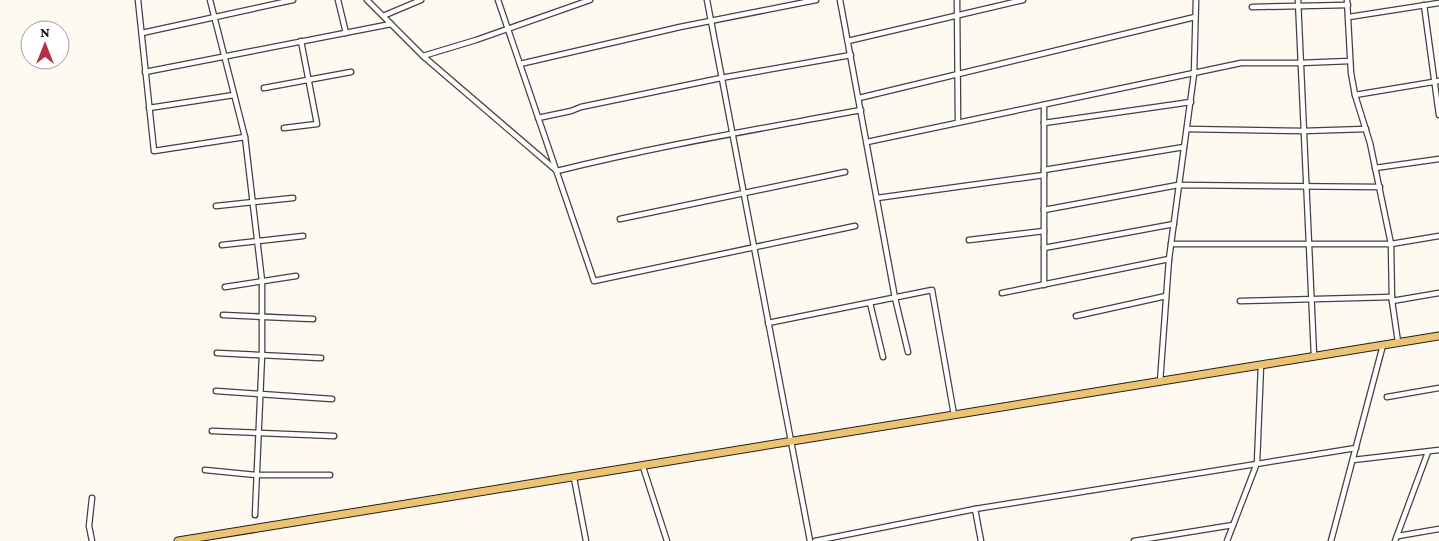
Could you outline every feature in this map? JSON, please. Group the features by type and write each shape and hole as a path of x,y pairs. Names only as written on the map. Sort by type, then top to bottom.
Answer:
{"main road":[{"path":"178,541 196,540 1439,336"}],"street":[{"path":"138,0 154,151 245,137"},
{"path":"210,0 245,137 262,281 262,355 255,515"},
{"path":"142,33 293,0"},
{"path":"338,0 346,33"},
{"path":"367,0 423,56 557,172"},
{"path":"383,16 421,0"},
{"path":"498,0 594,281 854,226"},
{"path":"423,56 476,40 590,0"},
{"path":"707,0 810,541"},
{"path":"520,64 711,21 816,0"},
{"path":"840,0 895,298 908,352"},
{"path":"957,0 958,122"},
{"path":"848,41 1023,0"},
{"path":"1160,382 1171,244 1194,74 1196,0"},
{"path":"1298,3 1314,356"},
{"path":"1252,6 1298,3 1347,3 1350,61 1355,94 1370,143 1391,244 1392,299 1398,342"},
{"path":"1349,17 1439,3"},
{"path":"1424,5 1437,82 1439,115"},
{"path":"858,98 1195,17"},
{"path":"145,72 391,24"},
{"path":"284,128 317,124 301,41"},
{"path":"538,118 581,107 721,78 850,55"},
{"path":"867,142 1241,63 1350,61"},
{"path":"264,88 350,72"},
{"path":"1355,94 1437,82"},
{"path":"150,108 234,95"},
{"path":"1044,123 1190,102"},
{"path":"1044,104 1044,285"},
{"path":"557,172 732,134 861,110"},
{"path":"1187,129 1303,131 1366,129"},
{"path":"877,198 1184,148"},
{"path":"1375,168 1439,159"},
{"path":"620,218 845,172"},
{"path":"1044,210 1178,186 1380,187"},
{"path":"216,206 293,198"},
{"path":"1044,248 1174,224"},
{"path":"968,240 1044,231"},
{"path":"222,245 303,236"},
{"path":"1171,244 1391,244 1439,236"},
{"path":"1002,293 1170,259"},
{"path":"225,287 296,276"},
{"path":"768,323 932,290 954,416"},
{"path":"1240,301 1311,298 1392,299 1439,293"},
{"path":"1076,316 1166,296"},
{"path":"870,303 883,357"},
{"path":"223,314 313,319"},
{"path":"1331,541 1383,345"},
{"path":"217,352 321,358"},
{"path":"1227,541 1257,463 1261,365"},
{"path":"1387,397 1439,388"},
{"path":"216,391 332,399"},
{"path":"212,431 334,436"},
{"path":"815,541 975,509 1356,448"},
{"path":"1353,460 1439,450"},
{"path":"1396,538 1428,452"},
{"path":"643,467 667,541"},
{"path":"205,470 257,474 330,475"},
{"path":"574,478 586,541"},
{"path":"92,498 89,526 92,541"},
{"path":"975,509 981,541"},
{"path":"1134,541 1233,525"},
{"path":"1396,538 1439,529"}]}
